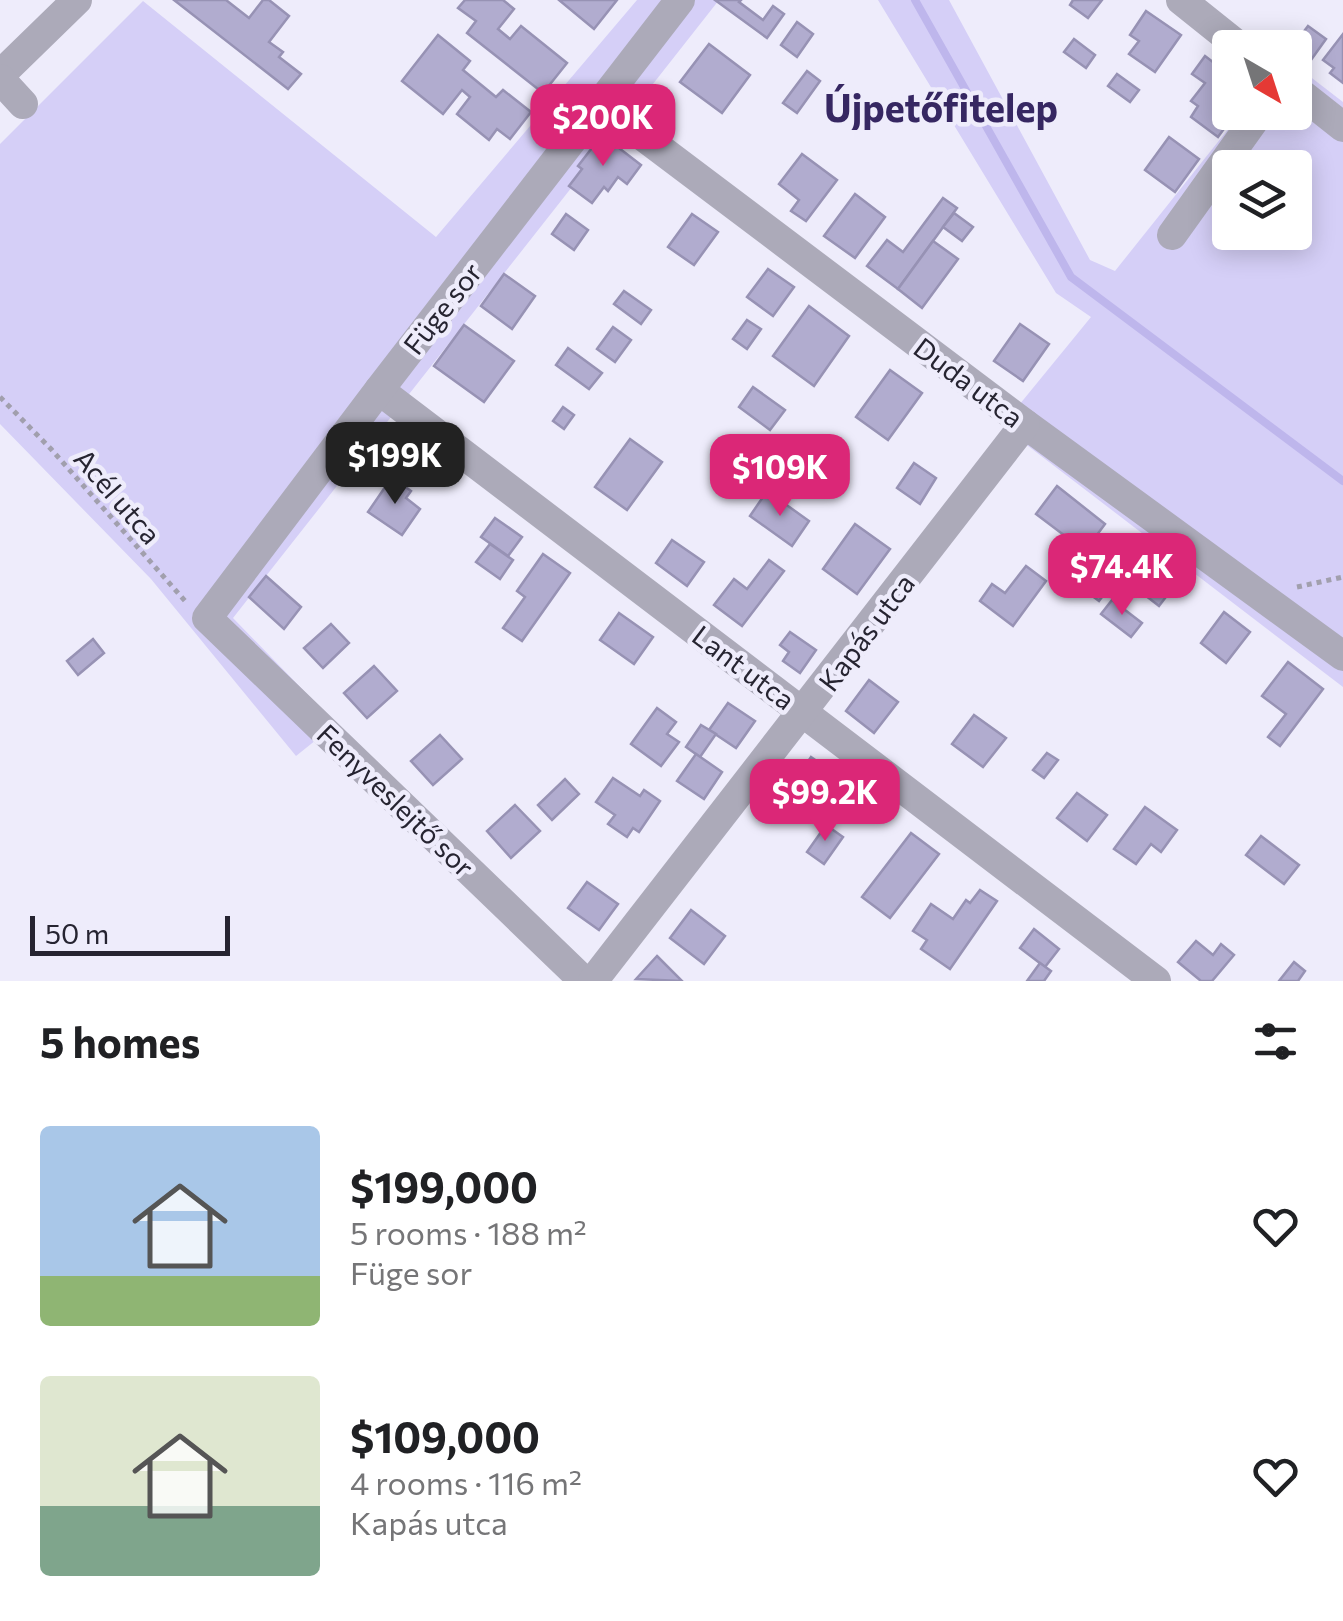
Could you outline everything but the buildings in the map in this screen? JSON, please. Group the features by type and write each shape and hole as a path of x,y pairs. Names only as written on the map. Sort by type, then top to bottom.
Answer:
{"street":[{"path":"23,104 0,77 77,0"},
{"name":"Füge sor","path":"208,618 680,0"},
{"path":"1181,0 1219,30"},
{"name":"Duda utca","path":"599,103 1025,424 1343,656"},
{"path":"1312,103 1343,127"},
{"path":"1172,236 1247,130"},
{"name":"Lant utca","path":"379,390 1156,981"},
{"name":"Kapás utca","path":"594,981 1025,424"},
{"name":"Fenyveslejtő sor","path":"208,618 584,981"}],"path":[{"name":"Acél utca","path":"0,397 51,448 180,598 208,618"},
{"path":"1260,596 1343,577"}],"shaded area":[{"path":"637,0 719,0 233,618 336,724 296,756 151,579 0,424 0,144 143,1 436,237"},
{"path":"878,0 949,0 1090,260 1115,271 1227,130 1312,130 1312,78 1343,102 1343,687 1002,426 1091,317 1056,293"}],"waterway":[{"path":"915,0 1071,277 1343,481"}],"district":[{"name":"Újpetőfitelep","path":"941,106"}]}
